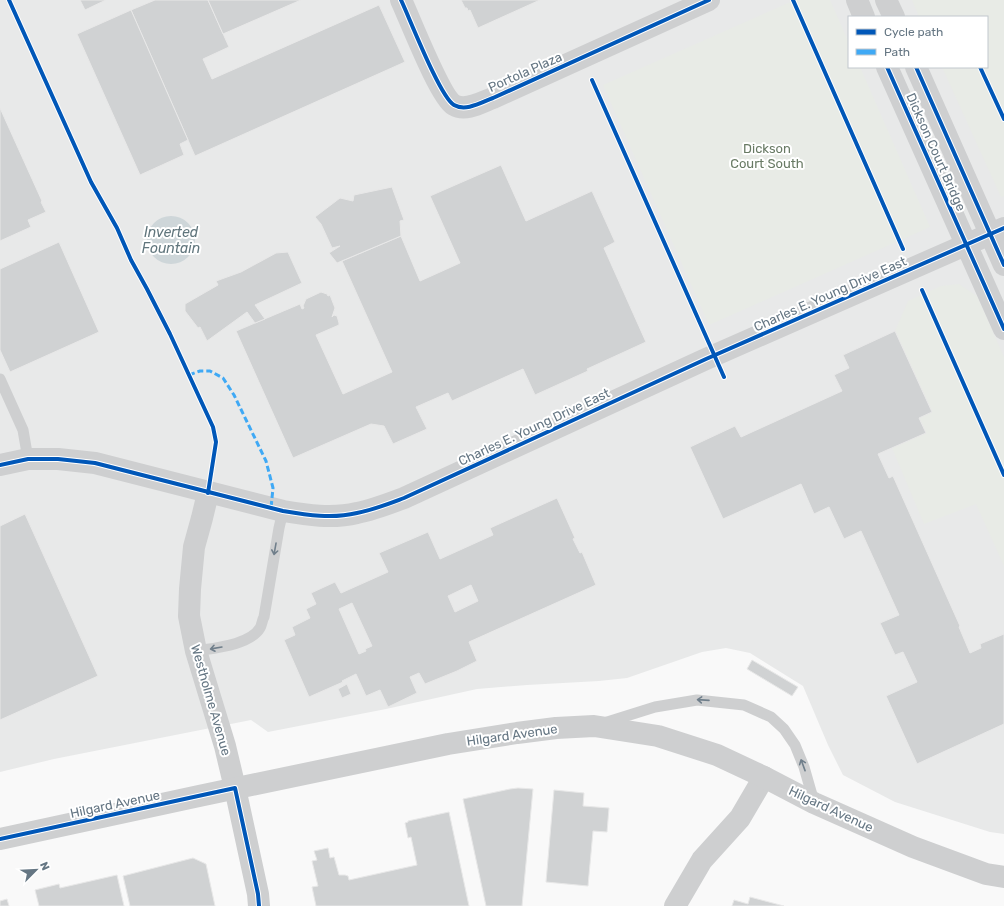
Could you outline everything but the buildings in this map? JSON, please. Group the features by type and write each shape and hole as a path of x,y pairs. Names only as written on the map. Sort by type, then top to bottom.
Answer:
{"street":[{"name":"Portola Plaza","path":"401,0 443,92 454,105 463,107 473,106 493,98 709,0"},
{"path":"857,0 864,16"},
{"path":"886,0 894,16"},
{"name":"Dickson Court Bridge","path":"887,68 967,245"},
{"name":"Dickson Court Bridge","path":"916,68 997,232"},
{"path":"997,232 1004,265"},
{"name":"Charles E. Young Drive East","path":"0,464 28,459 58,459 95,463 283,511 312,516 356,514 384,506 404,498 706,360 997,232"},
{"path":"967,245 1004,329"},
{"name":"Westholme Avenue","path":"208,492 194,547 189,616 196,651 225,746 258,894 259,906"},
{"name":"Hilgard Avenue","path":"0,839 448,744 549,729 594,726 658,736 717,755 814,803 913,847 986,874 1004,877"},
{"path":"676,906 702,860 740,818 764,777"}],"lane":[{"path":"0,379 23,430 28,459"},
{"path":"196,651 233,644 250,638 259,629 264,616 283,511"},
{"path":"594,726 655,707 697,700 744,705 771,717 784,729 795,745 804,767 814,803"}],"shaded area":[{"path":"0,0 1004,0 1004,834 990,832 895,802 843,775 828,745 803,686 750,653 726,648 702,652 627,678 477,689 386,709 268,732 251,720 54,759 0,772"}],"green space":[{"name":"Dickson Court South","path":"795,0 830,0 848,41 848,68 860,68 930,227 709,325 603,85"},
{"path":"912,0 1004,0 1004,196 1001,197 942,68 988,68 988,16 919,16"},
{"path":"959,284 977,296 1004,357 1004,566 976,504 924,524 892,448 926,433 919,418 932,412 895,331 908,301 941,286"}],"water":[{"name":"Inverted Fountain","path":"171,216 180,218 188,223 193,231 195,240 193,249 188,257 180,262 171,264 162,262 154,257 149,249 147,240 149,231 154,223 162,218"}],"marked path":[{"path":"189,375 200,371 210,371 223,378 234,395 266,461 273,488 271,508"}],"cycle path":[{"path":"9,0 91,182 117,228 131,260 170,334 213,427 216,442 208,493"},
{"path":"401,0 441,88 448,99 454,105 459,107 474,106 493,98 709,0"},
{"path":"793,0 903,249"},
{"path":"887,68 1004,329"},
{"path":"916,68 1004,265"},
{"path":"980,68 1004,119"},
{"path":"592,80 724,377"},
{"path":"0,465 28,459 58,459 95,463 283,511 329,516 348,515 363,512 404,498 706,359 1004,228"},
{"path":"922,290 1004,475"},
{"path":"0,839 235,788 258,894 259,906"}]}
